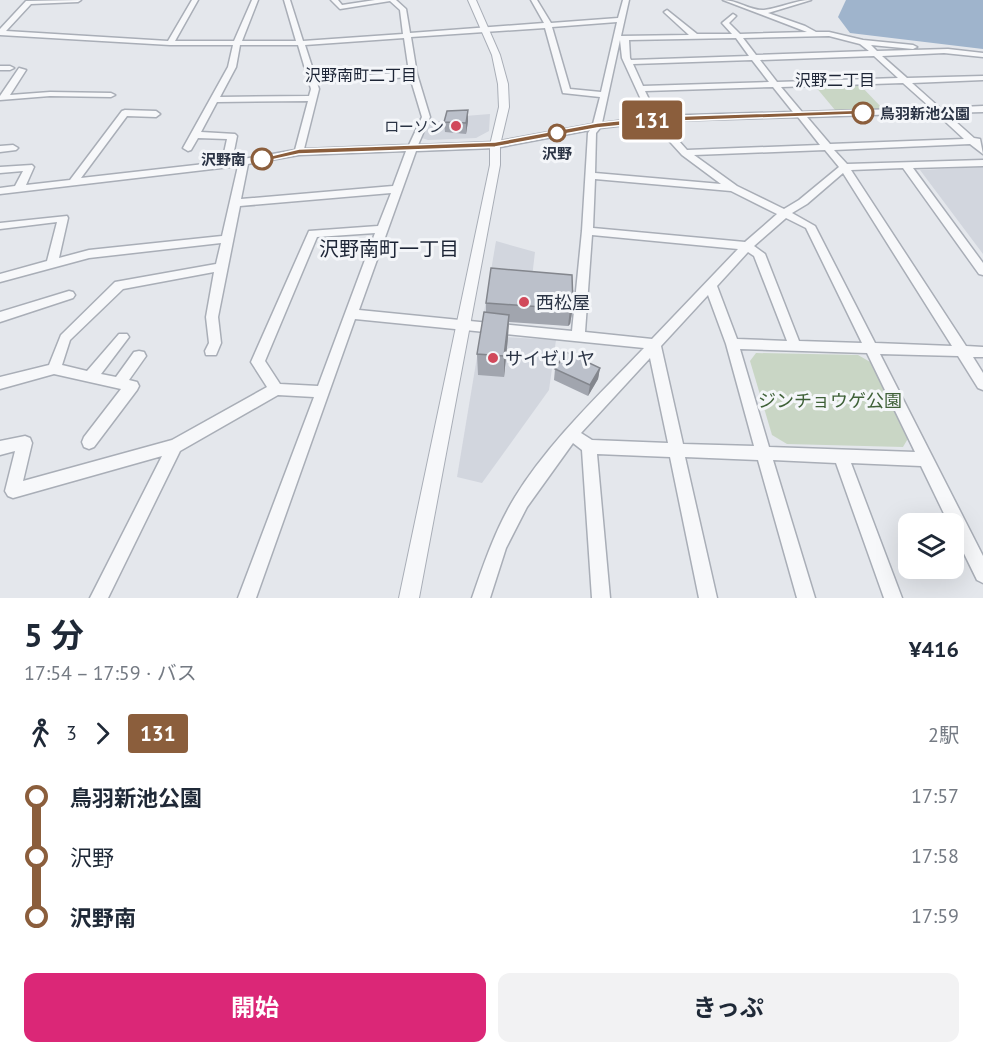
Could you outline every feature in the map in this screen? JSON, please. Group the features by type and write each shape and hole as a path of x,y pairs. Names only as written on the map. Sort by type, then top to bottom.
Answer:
{"street":[{"path":"0,33 30,1 78,0"},
{"path":"170,42 195,0"},
{"path":"188,148 232,67 237,43 255,0"},
{"path":"287,0 315,81 299,152"},
{"path":"247,598 412,148 426,117 413,74 403,9 390,0 340,7 334,0"},
{"path":"409,598 495,165 495,145 504,107 496,55 472,0"},
{"path":"534,0 548,24 566,91 604,95"},
{"path":"578,335 591,176 592,133 597,126 621,38 626,0"},
{"path":"726,0 803,27 814,34"},
{"path":"763,12 808,0"},
{"path":"667,12 696,36"},
{"path":"733,16 725,23 844,167 983,384"},
{"path":"0,33 170,42 302,43 622,20"},
{"path":"621,38 829,33 863,42 983,55"},
{"path":"621,38 628,62 654,119 685,153 733,188 810,226 983,574"},
{"path":"863,42 938,110 978,141 983,151"},
{"path":"628,62 948,51"},
{"path":"0,68 10,68"},
{"path":"2,98 22,70"},
{"path":"315,81 413,74"},
{"path":"640,89 983,78"},
{"path":"2,98 50,94 111,95"},
{"path":"214,100 312,98"},
{"path":"1,193 226,165 299,152 495,145 597,126 654,119 983,109"},
{"path":"73,183 125,113 156,114"},
{"path":"194,135 232,136 226,165"},
{"path":"685,153 978,141"},
{"path":"0,149 13,148"},
{"path":"211,351 215,343 212,317 244,162"},
{"path":"481,598 499,545 521,502 571,434 747,246 785,213 803,202 844,167 983,163"},
{"path":"906,165 983,271"},
{"path":"0,170 29,167 19,189"},
{"path":"591,176 733,188"},
{"path":"235,203 398,189"},
{"path":"0,226 63,218 52,264"},
{"path":"276,389 258,362 313,234 382,229"},
{"path":"587,231 747,246 759,254 795,346"},
{"path":"0,278 89,254 227,239"},
{"path":"54,369 65,338 119,285 221,267"},
{"path":"711,286 732,344 806,598"},
{"path":"0,317 69,295"},
{"path":"351,314 462,323 654,344"},
{"path":"91,376 123,337"},
{"path":"654,344 708,598"},
{"path":"732,344 983,352"},
{"path":"118,384 139,356"},
{"path":"0,383 54,369 132,386 89,442"},
{"path":"0,448 25,443 13,491 176,446 276,389 322,393"},
{"path":"571,434 589,447 926,459"},
{"path":"99,598 176,446"},
{"path":"589,447 602,598"},
{"path":"841,455 893,598"}],"shaded area":[{"path":"490,114 489,131 476,138 428,140 422,138 430,122"},
{"path":"983,167 983,254 920,170"},
{"path":"496,241 535,252 531,286 574,290 569,326 483,318"},
{"path":"486,336 556,340 549,390 482,483 457,477 480,339"}],"green space":[{"name":"鳥羽新池公園","path":"859,84 883,109 835,110 815,86"},
{"name":"ジンチョウゲ公園","path":"756,353 858,355 872,363 910,435 903,447 787,444 772,435 750,361"}],"water":[{"path":"846,0 983,0 983,49 850,33 838,17"}],"building":[{"path":"468,110 466,123 444,122 447,111"},
{"path":"491,268 572,275 573,307 570,309 486,303"},
{"path":"484,312 509,315 504,356 477,354"},
{"path":"566,352 600,368 590,385 555,369"}],"bus line":[{"name":"131","path":"262,159 299,152 495,145 597,126 654,119 863,113"}],"place":[{"name":"鳥羽新池公園","path":"863,113"},
{"name":"ローソン","path":"456,126"},
{"name":"沢野","path":"557,133"},
{"name":"沢野南","path":"262,159"},
{"name":"西松屋","path":"524,302"},
{"name":"サイゼリヤ","path":"493,358"}],"district":[{"name":"沢野南町二丁目","path":"361,75"},
{"name":"沢野二丁目","path":"835,80"},
{"name":"沢野南町一丁目","path":"389,249"}]}
